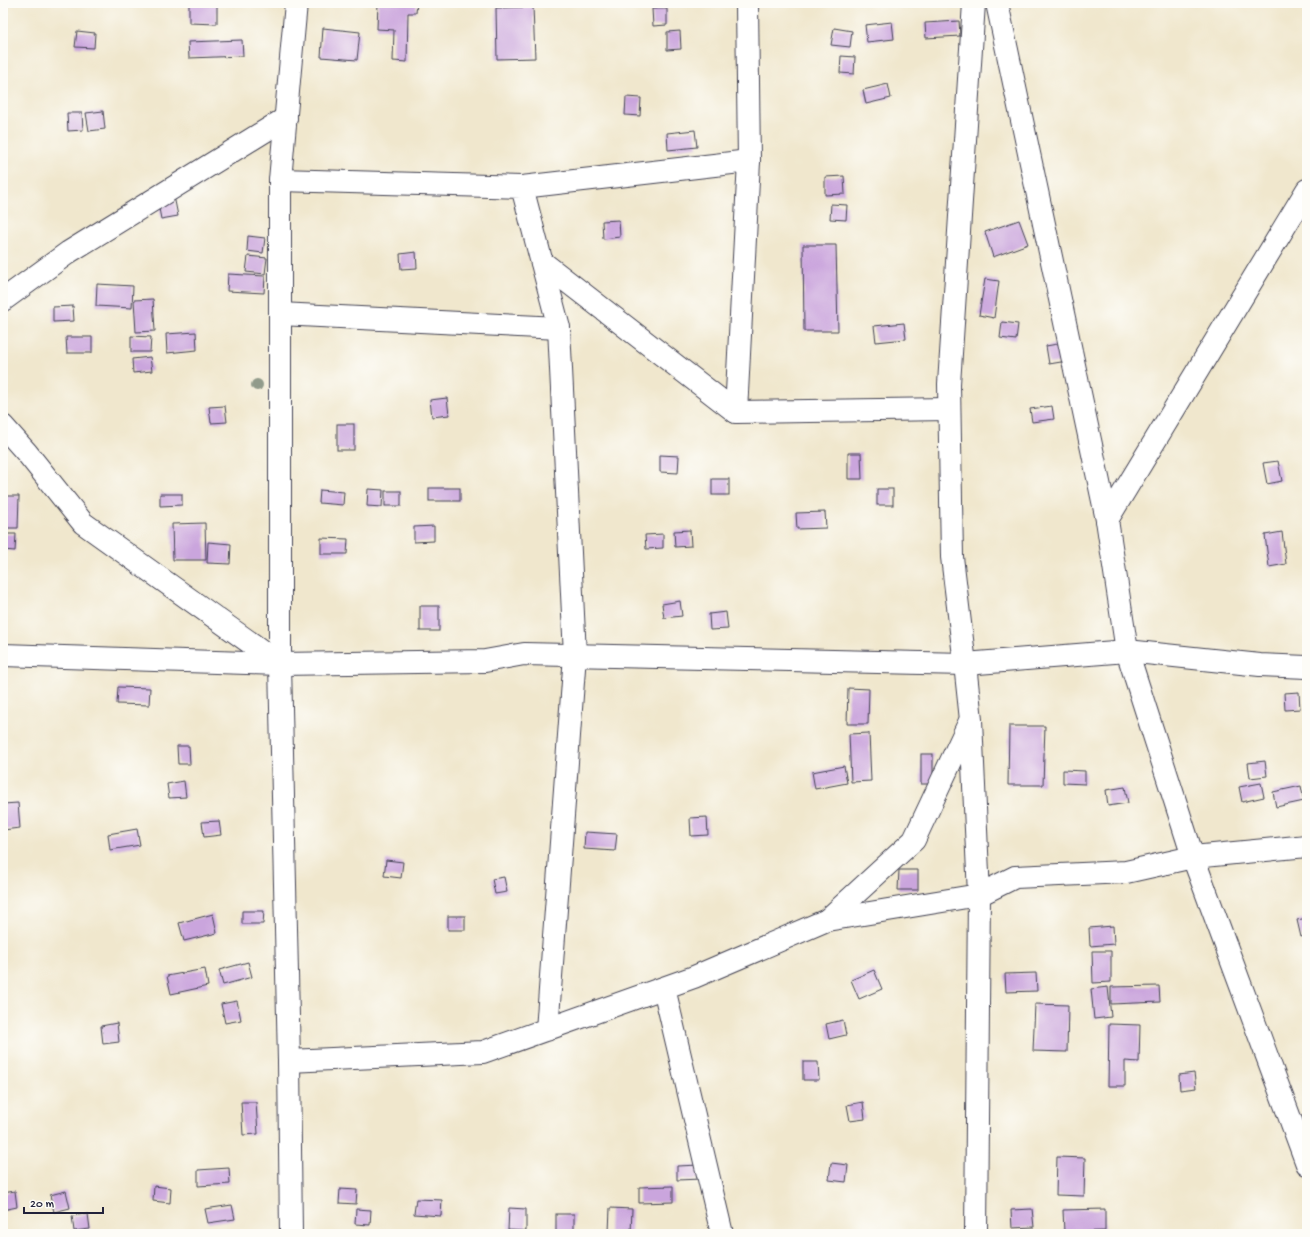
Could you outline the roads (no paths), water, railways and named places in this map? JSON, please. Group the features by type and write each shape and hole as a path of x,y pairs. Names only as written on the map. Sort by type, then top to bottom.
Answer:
{"street":[{"path":"291,1234 289,1061 280,664 280,180 296,3"},
{"path":"736,412 749,161 747,3"},
{"path":"974,3 949,384 949,409 952,557 970,720 979,895 976,1234"},
{"path":"997,3 1107,520 1127,651 1193,857 1307,1164"},
{"path":"3,300 69,252 286,118"},
{"path":"280,180 522,187 749,161"},
{"path":"522,187 559,328 575,655 547,1030"},
{"path":"1107,520 1307,190"},
{"path":"542,262 736,412 949,409"},
{"path":"280,314 559,328"},
{"path":"3,426 28,453 83,522 280,664"},
{"path":"3,655 17,654 280,664 485,662 524,654 965,664 1127,651 1260,665 1307,667"},
{"path":"827,920 914,840 970,720"},
{"path":"289,1061 483,1052 694,977 827,920 979,895 1016,877 1126,872 1193,857 1307,846"},
{"path":"664,988 722,1234"}]}
